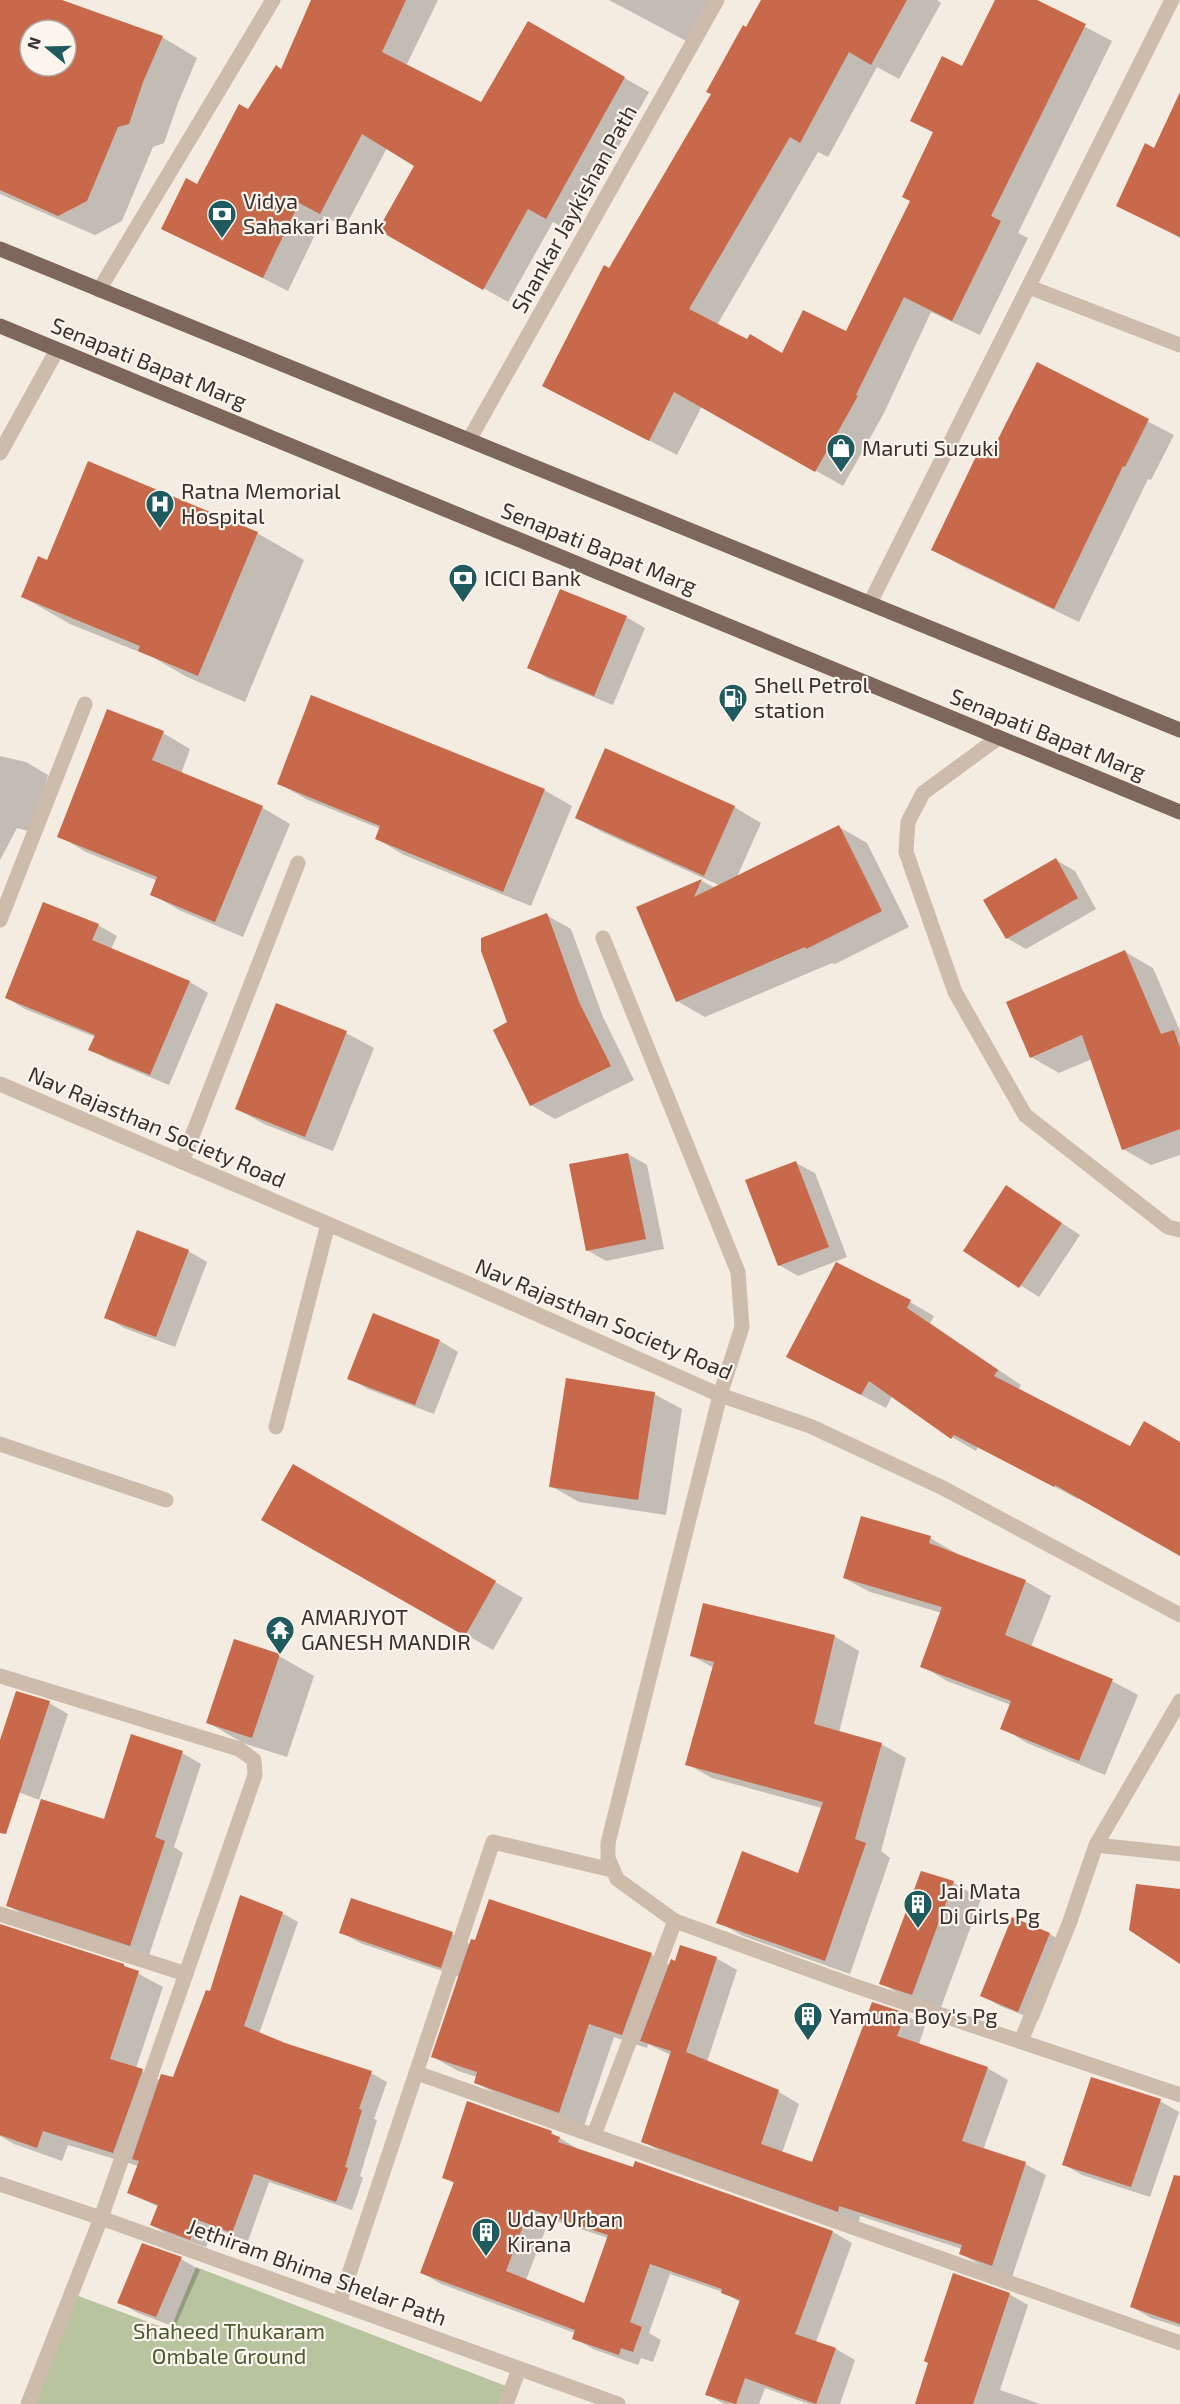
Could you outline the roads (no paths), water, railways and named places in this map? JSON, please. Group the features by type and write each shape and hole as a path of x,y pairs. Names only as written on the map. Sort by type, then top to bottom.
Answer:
{"main road":[{"path":"0,249 1180,730"},
{"name":"Senapati Bapat Marg","path":"0,326 1180,812"}],"street":[{"path":"99,290 273,0"},
{"name":"Shankar Jaykishan Path","path":"469,440 717,0"},
{"path":"870,603 1172,0"},
{"path":"1029,287 1180,345"},
{"path":"0,453 57,350"},
{"path":"0,920 86,704"},
{"path":"998,738 923,793 908,822 906,852 955,992 1025,1115 1168,1227 1180,1230"},
{"path":"182,1162 298,863"},
{"path":"603,938 738,1272 742,1326 720,1395 608,1843 608,1858 612,1870 624,1886 675,1921 852,1985 1180,2095"},
{"name":"Nav Rajasthan Society Road","path":"0,1084 720,1395 810,1426 943,1488 1180,1615"},
{"path":"276,1427 328,1224"},
{"path":"0,1444 166,1500"},
{"path":"0,1676 239,1749 254,1760 255,1775 101,2218 28,2404"},
{"path":"1021,2041 1069,1923 1096,1845 1180,1701"},
{"path":"339,2304 493,1842 612,1870"},
{"path":"1096,1845 1180,1854"},
{"path":"0,1914 186,1974"},
{"path":"594,2135 675,1921"},
{"path":"417,2073 1180,2343"},
{"name":"Jethiram Bhima Shelar Path","path":"0,2184 101,2218 618,2404"},
{"path":"506,2404 519,2369"}],"place":[{"name":"Vidya Sahakari Bank","path":"222,240"},
{"name":"Maruti Suzuki","path":"841,474"},
{"name":"Ratna Memorial Hospital","path":"160,530"},
{"name":"ICICI Bank","path":"463,604"},
{"name":"Shell Petrol station","path":"733,724"},
{"name":"AMARJYOT GANESH MANDIR","path":"280,1656"},
{"name":"Jai Mata Di Girls Pg","path":"918,1930"},
{"name":"Yamuna Boy's Pg","path":"808,2042"},
{"name":"Uday Urban Kirana","path":"486,2258"}],"park label":[{"name":"Shaheed Thukaram Ombale Ground","path":"229,2344"}]}
